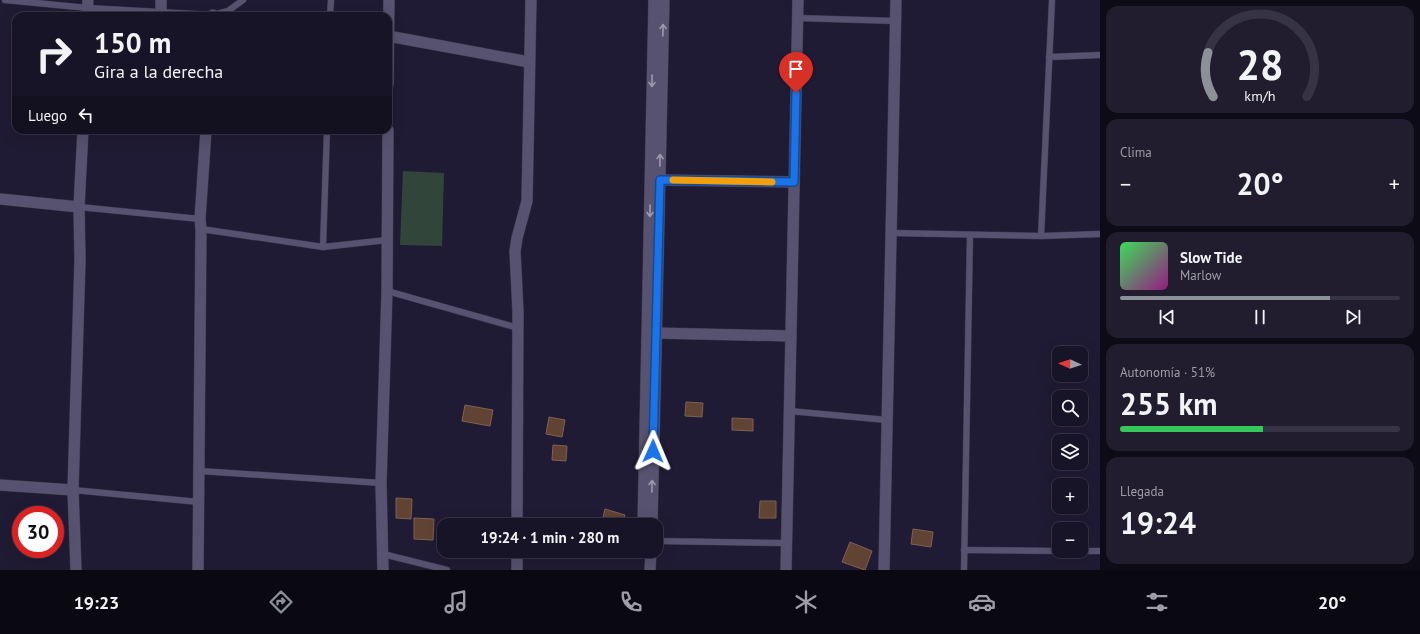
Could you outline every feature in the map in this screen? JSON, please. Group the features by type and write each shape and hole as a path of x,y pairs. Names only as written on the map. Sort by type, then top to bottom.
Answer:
{"street":[{"path":"161,0 161,12"},
{"path":"389,0 389,12"},
{"path":"517,518 518,328 517,279 514,262 517,238 527,201 531,0"},
{"path":"530,25 539,0"},
{"path":"643,518 654,0"},
{"path":"652,518 664,0"},
{"path":"786,570 798,0"},
{"path":"884,570 896,0"},
{"path":"392,37 529,62"},
{"path":"76,570 73,490 80,260 79,207 83,134"},
{"path":"198,570 201,224 206,134"},
{"path":"383,570 381,483 387,291 388,134"},
{"path":"660,180 794,182"},
{"path":"0,199 79,207"},
{"path":"656,333 791,336"},
{"path":"0,485 73,490"},
{"path":"517,558 517,570"}],"lane":[{"path":"5,0 88,8 161,12"},
{"path":"225,12 243,0"},
{"path":"330,12 331,0"},
{"path":"1041,236 1052,0"},
{"path":"797,18 896,21"},
{"path":"1049,57 1100,55"},
{"path":"323,247 327,134"},
{"path":"79,207 201,224 323,247 387,240"},
{"path":"891,233 1041,236 1100,234"},
{"path":"964,570 970,234"},
{"path":"387,291 518,328"},
{"path":"789,411 887,420"},
{"path":"200,471 381,483"},
{"path":"73,490 199,502"},
{"path":"663,541 786,542"},
{"path":"964,550 1052,551"},
{"path":"1088,551 1100,551"},
{"path":"383,554 447,570"}],"green space":[{"path":"403,171 444,173 442,246 400,245"}],"building":[{"path":"686,402 703,403 702,417 685,416"},
{"path":"465,405 493,410 490,426 462,421"},
{"path":"549,417 565,420 562,437 546,434"},
{"path":"732,418 753,419 753,431 732,430"},
{"path":"553,445 567,446 566,461 552,460"},
{"path":"396,498 412,499 411,519 396,518"},
{"path":"760,501 776,501 776,518 759,518"},
{"path":"605,509 625,515 624,518 603,518"},
{"path":"414,518 434,519 433,540 414,539"},
{"path":"913,529 933,532 931,547 911,544"},
{"path":"850,542 872,551 865,570 842,562"}],"slow traffic":[{"path":"673,180 772,182"}],"route":[{"path":"653,451 660,180 794,182 796,93"}]}
